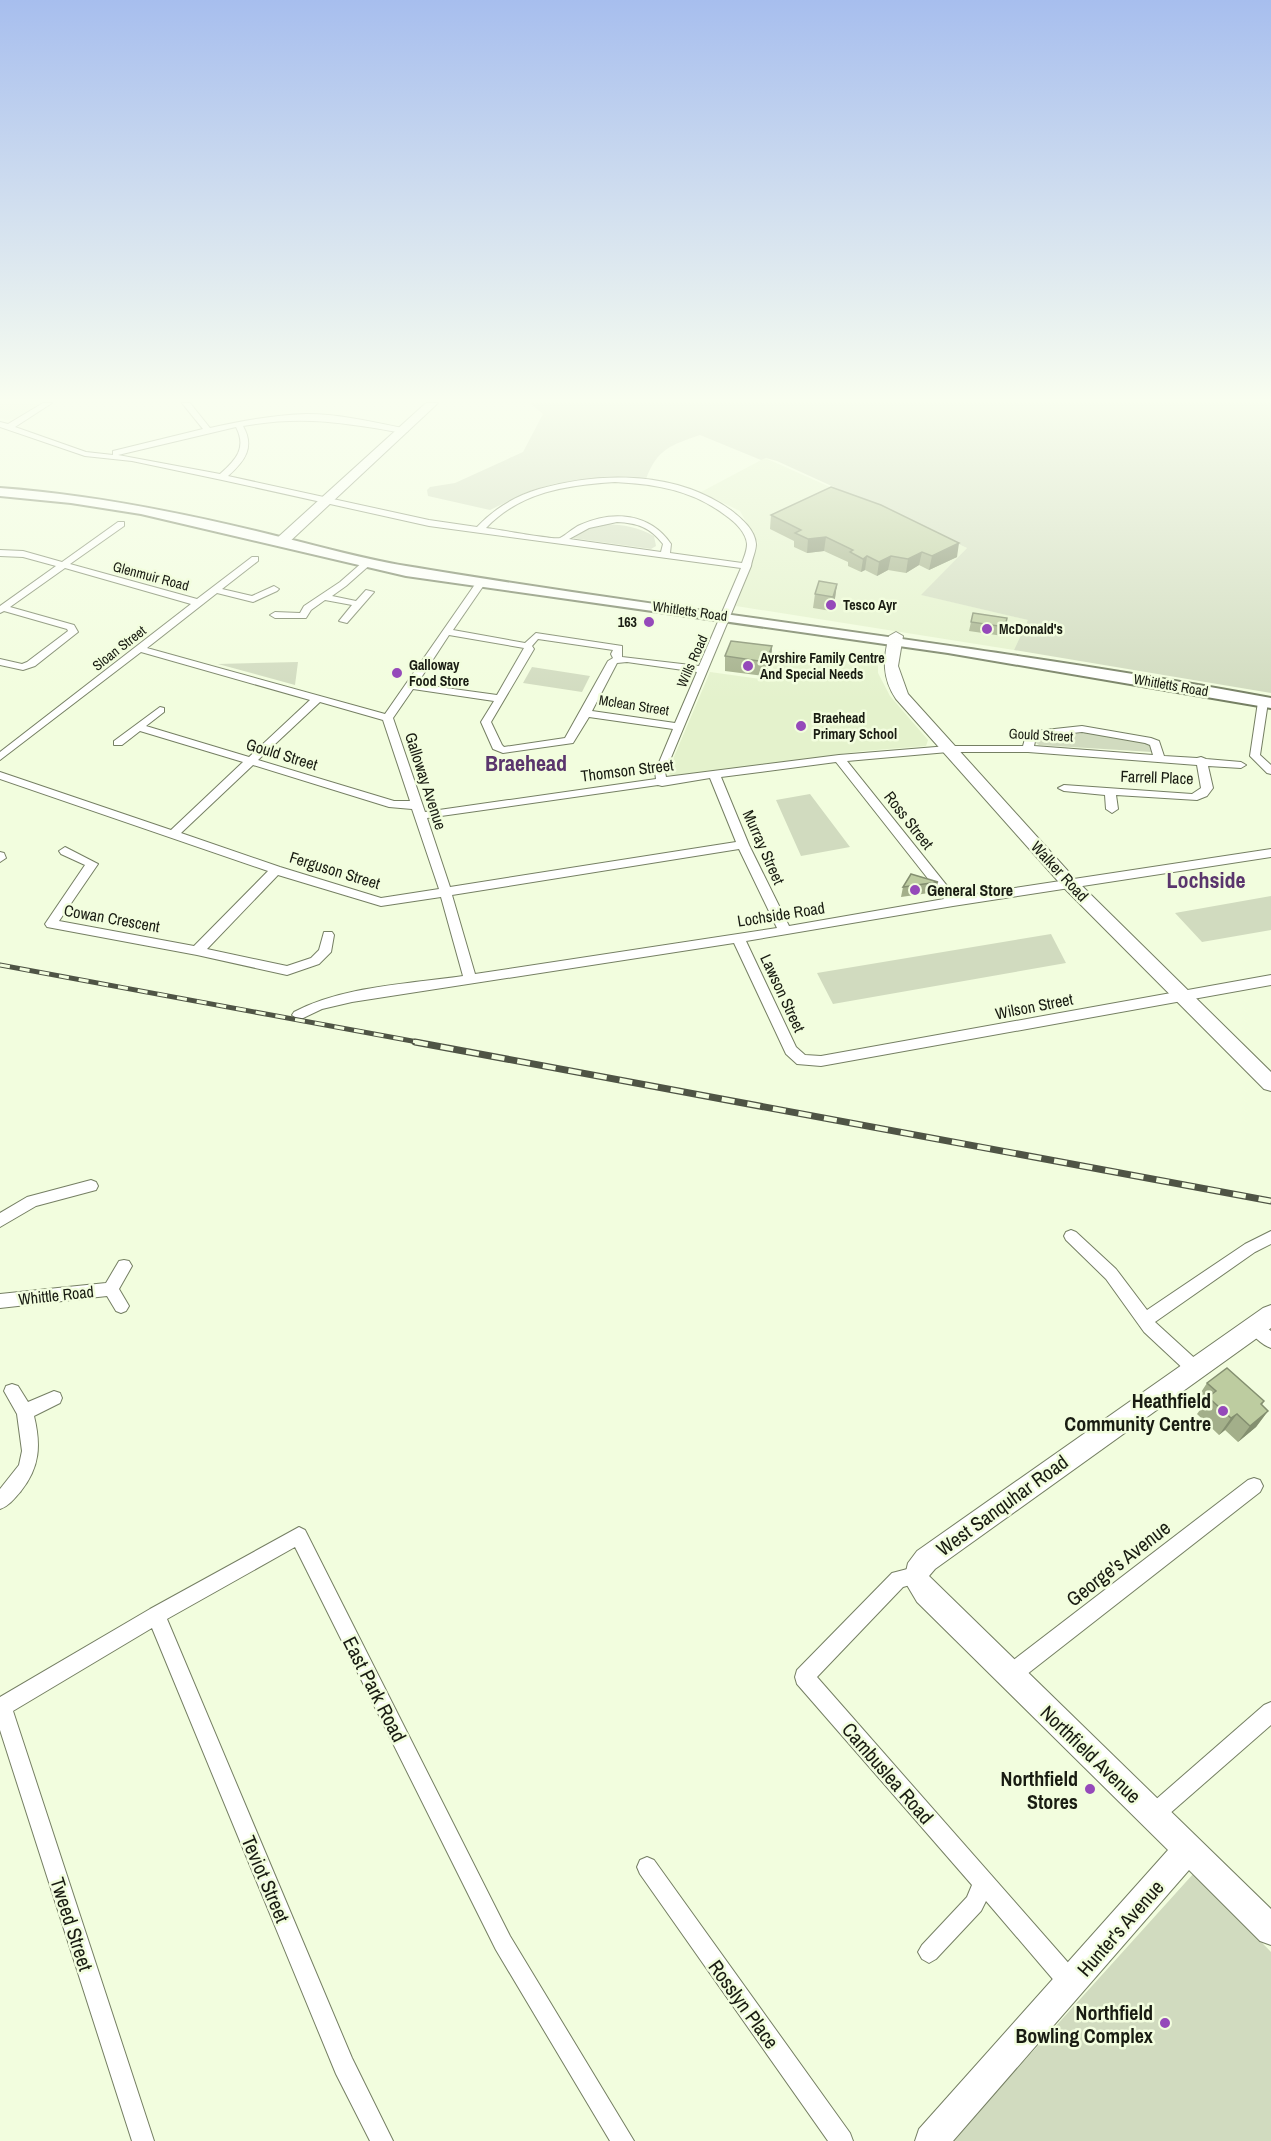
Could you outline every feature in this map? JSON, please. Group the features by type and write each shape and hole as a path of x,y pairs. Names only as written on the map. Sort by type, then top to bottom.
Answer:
{"main road":[{"name":"Whitletts Road","path":"122,503 373,560 429,570 896,638 1268,701"},
{"name":"Whitletts Road","path":"284,539 367,563 481,582 728,614"}],"street":[{"path":"284,539 325,503"},
{"path":"345,503 429,523 746,566"},
{"name":"Wills Road","path":"479,530 500,510 515,503"},
{"name":"Wills Road","path":"662,783 660,772 728,614 752,543 743,526 715,503"},
{"path":"561,541 585,523 609,519 625,520 642,523 663,534 667,544 665,554"},
{"name":"Glenmuir Road","path":"62,566 121,524"},
{"name":"Glenmuir Road","path":"0,553 22,554 199,603"},
{"name":"Sloan Street","path":"0,758 255,559"},
{"path":"276,615 303,616 307,608 367,563"},
{"path":"1,609 62,566"},
{"name":"Galloway Avenue","path":"470,978 446,893 388,718 481,582"},
{"path":"215,590 253,599 274,589"},
{"path":"344,621 369,592"},
{"path":"324,597 359,604"},
{"path":"0,662 23,667 31,664 73,632 71,627 1,609"},
{"path":"447,632 517,642 528,646"},
{"path":"411,686 500,699 529,649 528,646 536,636 619,648 616,654 618,659"},
{"name":"Walker Road","path":"896,638 890,664 892,679 901,696 1071,885 1271,1084"},
{"path":"140,648 388,718"},
{"path":"586,713 610,665 618,659 703,670"},
{"path":"173,834 318,698"},
{"name":"Mclean Street","path":"500,699 486,722 496,747 503,750 569,741 586,713 678,727"},
{"path":"1268,701 1256,756 1271,771"},
{"path":"118,743 160,710"},
{"name":"Gould Street","path":"139,727 418,811"},
{"path":"1028,749 1031,734 1082,729 1155,743 1158,758"},
{"name":"Gould Street","path":"839,758 948,749 1028,749 1201,760 1241,765"},
{"name":"Thomson Street","path":"418,811 662,783 839,758"},
{"name":"Ross Street","path":"839,758 953,902"},
{"name":"Farrell Place","path":"1064,788 1110,793 1199,796 1207,788 1201,760"},
{"name":"Ferguson Street","path":"0,775 276,870 381,902 743,845"},
{"name":"Murray Street","path":"715,776 743,845 785,931"},
{"name":"Farrell Place","path":"1110,793 1112,809"},
{"name":"Cowan Crescent","path":"65,851 92,864 51,924 197,951 287,971 315,961 325,952 328,935"},
{"name":"Lochside Road","path":"299,1015 318,1005 352,997 785,931 953,902 1271,853"},
{"path":"197,951 276,870"},
{"name":"Lawson Street","path":"738,938 791,1050 802,1060"},
{"name":"Wilson Street","path":"802,1060 833,1059 1182,994 1271,980"},
{"path":"0,1221 32,1201 91,1186"},
{"path":"1071,1236 1111,1274 1145,1320 1195,1369"},
{"path":"1145,1320 1250,1248 1271,1237"},
{"path":"121,1306 111,1289 124,1266"},
{"name":"Whittle Road","path":"0,1301 111,1289"},
{"name":"West Sanquhar Road","path":"915,1576 918,1568 926,1560 1195,1369 1266,1327"},
{"path":"0,1501 25,1472 33,1446 25,1412 12,1390"},
{"path":"25,1412 54,1398"},
{"name":"George's Avenue","path":"1010,1675 1254,1486"},
{"name":"East Park Road","path":"1,1707 156,1615 299,1536 503,1943 623,2141"},
{"name":"Northfield Avenue","path":"915,1576 926,1593 1271,1930"},
{"name":"Cambuslea Road","path":"915,1576 898,1579 804,1677 1072,1984"},
{"name":"Teviot Street","path":"156,1615 344,2066 382,2141"},
{"name":"Tweed Street","path":"1,1707 143,2141"},
{"path":"1154,1815 1271,1712"},
{"name":"Hunter's Avenue","path":"931,2141 1072,1984 1188,1849"},
{"name":"Rosslyn Place","path":"647,1867 842,2141"},
{"path":"929,1952 974,1904 983,1882"}],"shaded area":[{"path":"459,503 505,503 490,510"},
{"path":"723,503 866,503 967,548 922,595 1029,620 1014,650 736,606 758,543 740,511"},
{"path":"869,503 1271,503 1271,693 1014,650 1028,620 921,595 967,548"},
{"path":"606,524 642,530 654,536 656,546 651,549 572,538 582,530"},
{"name":"Braehead Primary School","path":"779,651 878,665 878,673 890,696 928,740 926,746 863,751 675,777 669,774 668,771 710,672 768,680"},
{"path":"298,662 295,685 218,664"},
{"path":"532,667 590,676 582,692 523,683"},
{"path":"1085,733 1144,742 1150,746 1152,752 1039,745 1033,741 1033,737"},
{"path":"810,794 850,847 801,856 776,800"},
{"path":"1271,896 1271,930 1202,942 1175,913"},
{"path":"1051,934 1066,963 833,1004 817,973"},
{"name":"Northfield Bowling Complex","path":"1194,1873 1271,1952 1271,2141 952,2141"}],"building":[{"path":"797,503 875,503 959,543 932,556 922,552 908,559 891,556 879,562 867,556 863,559 850,552 853,550 826,537 808,539 795,533 801,530 771,515"},
{"path":"819,581 837,584 833,597 815,594"},
{"path":"973,613 1007,618 1005,627 971,622"},
{"path":"731,641 772,646 766,662 725,656"},
{"path":"911,874 938,882 903,887"},
{"path":"1227,1368 1264,1401 1261,1404 1268,1411 1250,1426 1237,1414 1231,1418 1208,1397 1216,1391 1207,1383"}],"railway":[{"path":"0,965 423,1043"},
{"path":"415,1042 1271,1201"}],"place":[{"name":"Tesco Ayr","path":"831,605"},
{"name":"163","path":"649,622"},
{"name":"McDonald's","path":"987,629"},
{"name":"Ayrshire Family Centre And Special Needs","path":"748,666"},
{"name":"Galloway Food Store","path":"397,673"},
{"name":"Braehead Primary School","path":"801,726"},
{"name":"General Store","path":"915,890"},
{"name":"Heathfield Community Centre","path":"1223,1411"},
{"name":"Northfield Stores","path":"1090,1789"},
{"name":"Northfield Bowling Complex","path":"1165,2023"}],"district":[{"name":"Braehead","path":"526,763"},
{"name":"Lochside","path":"1206,880"}]}
